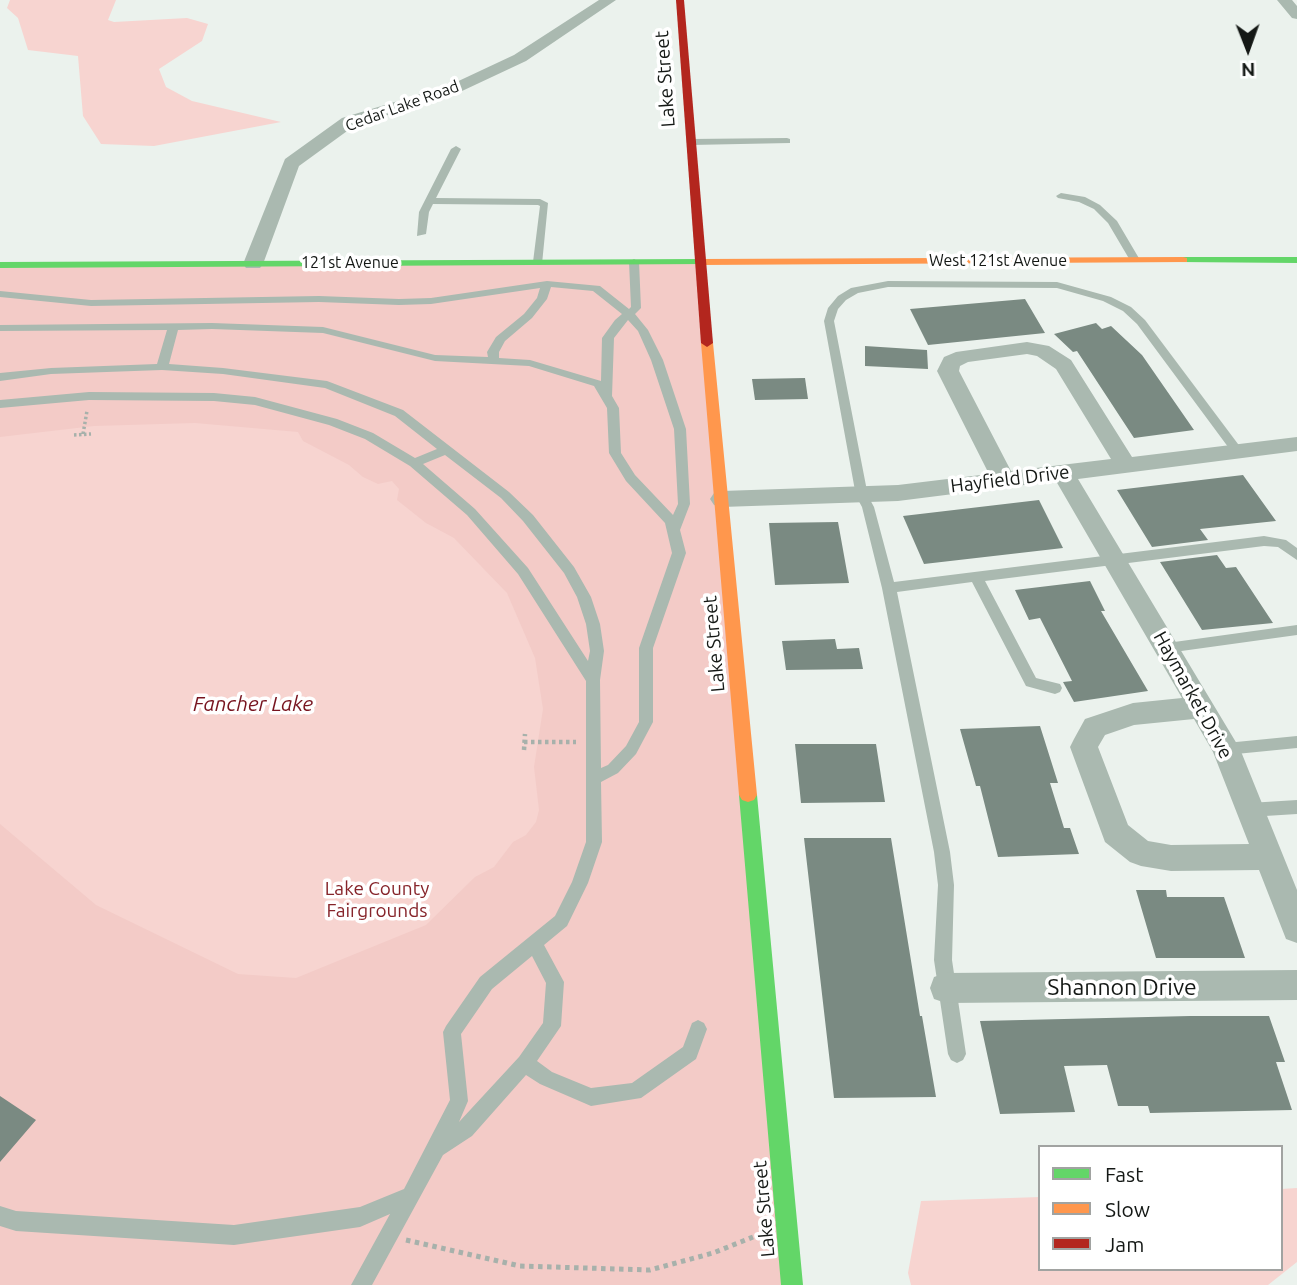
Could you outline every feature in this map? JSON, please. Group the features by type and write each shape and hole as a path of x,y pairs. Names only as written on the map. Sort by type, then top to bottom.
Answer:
{"street":[{"name":"Cedar Lake Road","path":"253,264 291,163 348,122 456,88 520,58 609,0"},
{"name":"Lake Street","path":"680,0 700,261 792,1285"},
{"path":"1284,0 1297,15"},
{"name":"West 121st Avenue","path":"700,261 1297,260"},
{"name":"121st Avenue","path":"0,265 700,261"},
{"path":"1003,480 948,370 951,362 963,356 1027,348 1042,349 1055,357 1064,365 1126,465"},
{"name":"Hayfield Drive","path":"722,499 862,496 1297,444"},
{"name":"Haymarket Drive","path":"1063,473 1226,749 1297,929"},
{"path":"1201,707 1133,714 1095,727 1084,747 1116,833 1141,853 1171,858 1267,857"},
{"name":"Shannon Drive","path":"946,988 1297,985"}],"lane":[{"path":"691,142 787,141"},
{"path":"421,234 430,201 456,149"},
{"path":"1061,196 1082,200 1097,207 1112,220 1135,260"},
{"path":"430,201 540,202 545,205 538,262"},
{"path":"606,397 608,338 636,308 634,262"},
{"path":"957,1054 943,960 946,885 942,852 889,588 868,507 862,496 829,321 842,298 872,286 1035,283 1057,285 1107,299 1126,309 1141,322 1238,452"},
{"path":"494,362 493,352 500,339 528,316 542,299 547,284"},
{"path":"0,294 91,303 318,299 431,301 547,284 596,288 629,314 643,330 657,360 680,429 684,505 673,530"},
{"path":"130,326 138,301"},
{"path":"162,367 174,326"},
{"path":"0,328 174,326 323,330 410,354 530,363 598,384 613,408 615,453 630,478 671,521 679,553 646,648 646,722 631,750 613,769 594,779"},
{"path":"0,377 51,371 162,367 282,377 327,385 399,413 505,495 528,518 569,570 584,597 593,624 597,651 593,680 594,842 580,883 561,921 486,983 452,1032 459,1101 361,1285"},
{"path":"0,404 89,396 152,395 255,401 333,422 369,436 414,463 471,512 523,571 593,680"},
{"path":"414,463 448,449"},
{"path":"889,588 1264,541 1281,543 1297,555"},
{"path":"977,579 1031,682 1055,688"},
{"path":"1167,648 1297,630"},
{"path":"1226,749 1297,742"},
{"path":"1249,810 1297,807"},
{"path":"433,1151 465,1129 525,1063 552,1026 556,1005 555,982 534,943"},
{"path":"525,1063 546,1078 591,1097 635,1092 690,1053 698,1028"},
{"path":"0,1216 16,1221 233,1235 360,1217 410,1196"}],"path":[{"path":"83,434 86,421"},
{"path":"74,435 91,433"},
{"path":"524,750 525,734"},
{"path":"524,742 593,742"},
{"path":"388,1235 520,1266 650,1270 713,1253 786,1223"}],"green space":[{"name":"Lake County Fairgrounds","path":"700,261 788,1285 0,1285 0,263"}],"water":[{"path":"10,0 116,0 108,20 114,22 187,18 208,24 202,41 159,69 166,87 192,101 281,122 154,146 101,144 83,116 78,56 28,50 18,18 7,8"},
{"name":"Fancher Lake","path":"195,423 298,432 303,441 349,465 363,477 378,484 392,481 399,489 397,500 426,523 454,538 507,593 535,658 543,709 534,767 539,810 536,822 526,835 513,842 494,867 475,877 426,925 296,978 238,974 96,905 0,824 0,437 94,426"},
{"path":"1297,1188 1297,1262 1268,1285 911,1285 908,1273 921,1201 1038,1197 1038,1271 1283,1271 1283,1189"}],"building":[{"path":"1025,299 1045,333 928,345 910,309"},
{"path":"1096,323 1102,329 1111,326 1142,355 1194,430 1134,438 1077,351 1073,352 1054,334"},
{"path":"865,346 927,350 928,369 865,366"},
{"path":"805,378 808,399 755,400 752,379"},
{"path":"1243,475 1276,521 1200,529 1208,540 1152,547 1117,490"},
{"path":"1039,500 1063,548 924,564 903,516"},
{"path":"838,522 849,583 775,585 769,523"},
{"path":"1217,555 1226,568 1236,567 1273,623 1202,630 1160,562"},
{"path":"1090,581 1105,611 1101,611 1148,691 1074,702 1063,682 1072,681 1040,618 1029,620 1015,590"},
{"path":"835,639 837,649 859,648 863,669 786,670 782,641"},
{"path":"1040,726 1058,783 1050,783 1064,828 1070,828 1079,854 998,857 980,786 976,786 960,729"},
{"path":"795,744 876,744 885,802 801,803"},
{"path":"804,838 891,838 936,1097 834,1098"},
{"path":"1136,890 1166,890 1167,897 1224,897 1245,958 1156,958"},
{"path":"1269,1016 1285,1062 1276,1062 1292,1110 1150,1113 1148,1106 1118,1106 1107,1065 1064,1066 1075,1112 1000,1114 980,1021"},
{"path":"0,1096 36,1120 0,1162"}],"traffic: fast":[{"path":"1183,260 1297,260"},
{"path":"0,265 701,262"},
{"path":"748,795 792,1285"}],"traffic: slow":[{"path":"701,262 1183,260"},
{"path":"707,343 748,795"}],"traffic: jam":[{"path":"680,0 707,343"}]}
